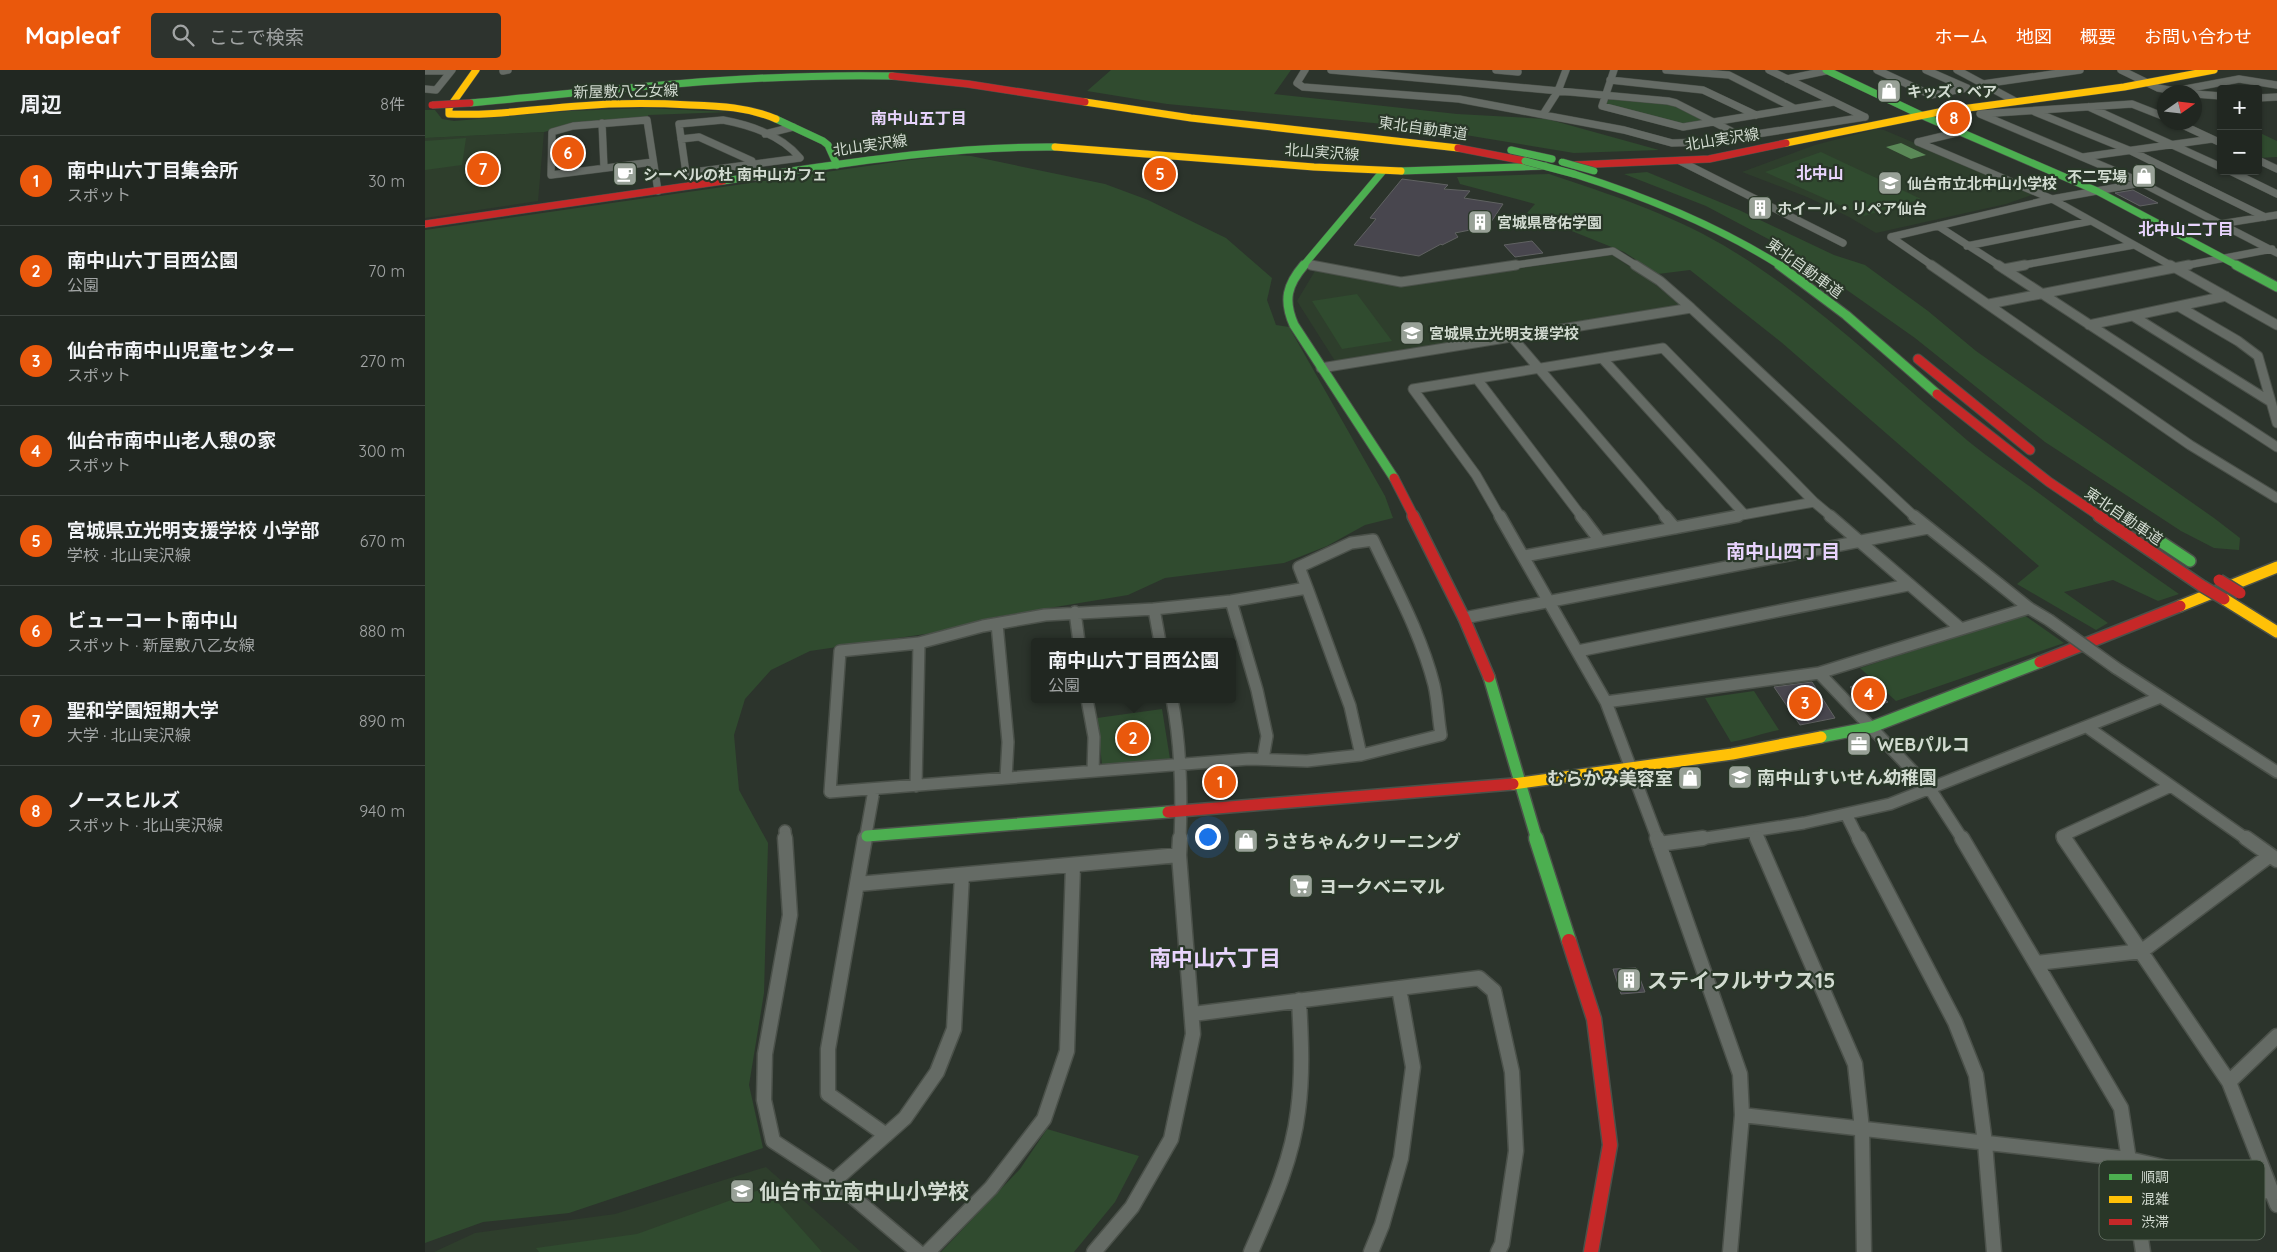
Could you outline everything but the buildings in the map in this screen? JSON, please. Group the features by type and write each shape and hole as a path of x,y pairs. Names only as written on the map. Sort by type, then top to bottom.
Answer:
{"main road":[{"name":"新屋敷八乙女線","path":"476,70 449,108 449,114 474,116 625,104 700,105 756,110 828,145 837,165"},
{"name":"東北自動車道","path":"471,101 682,77 787,70"},
{"name":"東北自動車道","path":"867,70 977,78 1215,114 1432,136 1500,147 1552,159 1640,186 1702,210 1791,259"},
{"path":"1827,70 1921,115 2097,191 2277,287"},
{"name":"北山実沢線","path":"425,224 950,149 1038,145 1383,171 1465,170 1681,161 1729,156 1921,115 2149,83 2214,70"},
{"name":"東北自動車道","path":"429,103 471,101 742,76 808,74 889,75 987,85 1202,119 1419,142 1525,161 1575,174 1621,188 1681,211 1731,236 1789,271 1851,320 1961,414 2045,480 2141,547 2277,632"},
{"path":"1383,171 1305,264 1289,286 1286,294 1285,310 1394,478 1464,618 1493,687 1519,783 1593,1019 1611,1145 1591,1252"},
{"path":"1909,352 2041,460"},
{"name":"東北自動車道","path":"2114,511 2244,595"},
{"path":"867,836 1519,783 1732,754 1872,726 1946,700 2277,567"}],"street":[{"path":"425,71 451,70"},
{"path":"425,89 436,90 451,70"},
{"path":"1305,70 1297,83 1303,87 1459,99 1544,113 1624,130 1672,143 1706,142 1865,117 1769,70"},
{"path":"1331,70 1676,103 1743,137"},
{"path":"1496,70 1518,71 1511,87"},
{"path":"1544,113 1558,91 1566,70"},
{"path":"1614,70 1607,96 1602,106 1683,127 1834,102"},
{"path":"1666,70 1729,75 1794,108"},
{"path":"1787,78 1827,70"},
{"path":"1877,70 1931,95 1967,88 1926,70"},
{"path":"1957,70 2015,101"},
{"path":"1983,84 2081,70"},
{"path":"2124,70 2157,85"},
{"path":"1610,80 1703,90 1756,115"},
{"path":"2202,87 2239,80 2277,85"},
{"path":"2202,95 2217,96"},
{"path":"2262,98 2277,98"},
{"path":"2157,114 2132,104 1980,114 2141,183 2275,250"},
{"path":"2087,106 2217,165"},
{"path":"2033,111 2131,151 2265,216"},
{"path":"1637,121 1644,117"},
{"path":"653,162 551,175 552,132 573,126 647,120 658,191"},
{"path":"723,120 736,122 765,134 795,149 800,158 686,173 679,124 723,120"},
{"path":"602,123 604,168"},
{"path":"1624,130 1630,125"},
{"path":"765,134 793,127"},
{"path":"2193,130 2217,141"},
{"path":"1960,132 1918,142 2052,199 2277,325"},
{"path":"681,139 699,137 752,161 756,177"},
{"path":"2081,158 2212,139"},
{"path":"2262,161 2277,158"},
{"path":"1681,161 1843,243"},
{"path":"2262,162 2277,169"},
{"path":"2238,175 2277,194"},
{"path":"2141,183 2052,199 1891,237 2190,445 2277,498"},
{"path":"2220,224 2277,214"},
{"path":"1967,246 2091,221"},
{"path":"1938,226 2277,447"},
{"path":"2004,269 2134,245"},
{"path":"1989,304 2275,250"},
{"path":"1305,264 1401,282 1613,251 1660,282 1691,308 1928,528 2029,608 2116,668 2277,772"},
{"path":"2089,325 2226,296"},
{"path":"2178,306 2238,341 2258,356 2277,423"},
{"path":"1321,368 1691,308"},
{"path":"2133,316 2271,402"},
{"path":"1512,337 1675,528"},
{"path":"1730,1252 1742,1116 1740,1074 1632,767 1606,702 1524,556 1476,475 1413,389 1663,348 1814,502 1960,628"},
{"path":"1602,358 1744,514"},
{"path":"1477,379 1599,541"},
{"path":"1524,556 1814,502"},
{"path":"1464,618 1928,528"},
{"path":"1307,588 1231,601 1154,609 1045,615 983,626 919,643 840,651 830,792 875,790 1179,764 1263,759 1307,761 1361,755 1441,735 1434,684 1427,661 1410,619 1373,540 1351,542 1299,567 1307,588 1350,706 1361,755"},
{"path":"1578,651 1908,585"},
{"path":"1231,601 1257,690 1265,726 1267,736 1263,759"},
{"path":"1606,702 1819,673 2029,608"},
{"path":"1154,609 1159,638"},
{"path":"1075,612 1078,638"},
{"path":"997,624 1008,742 1006,778"},
{"path":"916,786 919,643"},
{"path":"1819,673 1872,726 1930,789 1946,811 2121,1108 2129,1159"},
{"path":"1659,844 1754,832 1847,816 1890,804 2161,697"},
{"path":"1088,703 1094,737 1093,771"},
{"path":"1094,1252 1132,1207 1171,1139 1193,1034 1193,1014 1179,855 1181,810 1177,725 1173,703"},
{"path":"2037,963 2142,951 2273,858 2087,727"},
{"path":"2171,786 2062,836 2142,951 2229,1082 2262,1160"},
{"path":"875,790 829,1049 828,1094 886,1135"},
{"path":"1847,816 1955,1022 1977,1075 1994,1252"},
{"path":"785,831 790,915 765,1054 764,1100 773,1141 834,1181 918,1252"},
{"path":"1754,832 1855,1064 1862,1129 1864,1252"},
{"path":"858,884 1179,855"},
{"path":"928,1252 991,1188 1044,1119 1067,1051 1073,865"},
{"path":"834,1181 905,1118 937,1072 954,1029 962,875"},
{"path":"1193,1014 1479,978 1494,991 1512,1072 1516,1151 1502,1244 1498,1252"},
{"path":"1371,1252 1382,1226 1401,1158 1413,1067 1399,988"},
{"path":"1251,1252 1277,1191 1296,1127 1302,1062 1299,1000"},
{"path":"2229,1082 2277,1036"},
{"path":"1742,1116 2134,1160"},
{"path":"2265,1167 2274,1188"}],"shaded area":[{"path":"1111,70 1291,70 1274,94 1457,114 1547,119 1659,150 1574,153 1417,127 1167,104 1087,91"},
{"path":"1611,98 1669,104 1702,119 1703,122 1680,124 1606,104 1606,100"},
{"path":"646,108 729,112 648,115 648,117 579,123 544,132 425,138 425,110 435,110 442,119 454,121 570,111"},
{"name":"仙台市立北中山小学校","path":"1877,129 1884,130 2035,194 2006,204 1876,233 1849,217 1807,197 1742,172 1815,145"},
{"path":"544,132 538,201 425,218 425,138"},
{"path":"2262,134 2277,141 2277,157 2262,158"},
{"path":"466,138 462,165 425,170 425,141"},
{"path":"1901,143 1926,155 1911,159 1886,147"},
{"path":"1821,152 1921,199 1864,216 1765,172"},
{"path":"955,155 971,156 1105,184 1148,200 1226,238 1272,278 1267,300 1276,325 1289,327 1385,496 1393,518 1365,525 1327,546 1284,563 1165,578 1128,595 995,617 932,633 810,651 771,670 745,699 734,735 739,790 768,843 764,993 749,1085 763,1148 569,1213 483,1222 425,1243 425,230"},
{"path":"1647,172 1739,210 1834,255 1865,265 1928,311 1976,351 2214,518 2240,538 2239,550 2214,548 2181,531 2045,442 1915,338 1793,252 1706,206 1624,174"},
{"path":"1549,174 1616,197 1681,223 1723,245 1756,266 1819,312 1976,448 2179,594 2158,601 2113,580 2064,592 2108,623 2096,630 2017,584 2039,566 1781,342 1690,270 1658,274 1624,252 1527,213 1535,204 1460,184 1457,177"},
{"name":"宮城県立光明支援学校","path":"1612,255 1647,278 1681,305 1335,361 1297,301 1315,271 1399,286"},
{"path":"1357,294 1392,341 1342,349 1312,301"},
{"path":"2024,615 2064,643 1896,701 1860,668"},
{"path":"1754,691 1779,730 1731,742 1705,698"},
{"path":"1162,709 1170,759 1165,763 1102,765 1097,718"},
{"path":"1047,1129 1139,1156 1115,1202 1074,1252 941,1252 1020,1169"},
{"name":"仙台市立南中山小学校","path":"766,1167 861,1252 434,1252 475,1233 615,1214"},
{"path":"765,1188 822,1252 539,1252 536,1248 637,1234"}],"traffic: fast":[{"path":"1826,70 1921,115 2097,191 2277,287"},
{"path":"470,103 733,79 786,76 892,76"},
{"path":"776,119 823,141 828,145 837,165"},
{"path":"723,181 930,152 1013,147 1055,147"},
{"path":"1511,150 1552,159"},
{"path":"1525,161 1574,174"},
{"path":"1562,162 1594,171"},
{"path":"1401,171 1545,166"},
{"path":"1383,171 1292,279 1287,300 1291,319 1297,332 1394,478"},
{"path":"1574,174 1684,214 1763,255 1827,300 1937,394"},
{"path":"2120,515 2190,561"},
{"path":"1821,737 1872,727 2040,662"},
{"path":"1489,677 1519,783 1569,941"},
{"path":"867,836 1168,812"}],"traffic: slow":[{"path":"476,70 449,108 449,114 497,114 607,104 651,104 736,108 756,111 776,119"},
{"path":"1786,143 1939,112 2124,87 2214,70"},
{"path":"1085,102 1191,118 1458,148"},
{"path":"1055,147 1142,152 1314,167 1401,171"},
{"path":"2180,606 2277,567"},
{"path":"2224,599 2277,632"},
{"path":"1513,784 1732,754 1821,737"}],"traffic: jam":[{"path":"892,76 968,84 1085,102"},
{"path":"432,105 470,103"},
{"path":"1574,165 1709,159 1786,143"},
{"path":"1458,148 1525,161"},
{"path":"425,224 723,181"},
{"path":"1918,359 2030,450"},
{"path":"1937,394 2049,482 2202,586"},
{"path":"1394,478 1464,618 1489,677"},
{"path":"2219,580 2240,593"},
{"path":"2202,586 2224,599"},
{"path":"2040,662 2180,606"},
{"path":"1168,812 1513,784"},
{"path":"1569,941 1594,1019 1610,1145 1591,1252"}],"place":[{"name":"キッズ・ベア","path":"1889,91"},
{"name":"ノースヒルズ","path":"1954,118"},
{"name":"ビューコート南中山","path":"568,153"},
{"name":"聖和学園短期大学","path":"483,169"},
{"name":"シーベルの杜 南中山カフェ","path":"625,174"},
{"name":"宮城県立光明支援学校 小学部","path":"1160,174"},
{"name":"不二写場","path":"2144,176"},
{"name":"仙台市立北中山小学校","path":"1890,183"},
{"name":"ホイール・リペア仙台","path":"1760,208"},
{"name":"宮城県啓佑学園","path":"1480,222"},
{"name":"宮城県立光明支援学校","path":"1412,333"},
{"name":"仙台市南中山老人憩の家","path":"1869,694"},
{"name":"仙台市南中山児童センター","path":"1805,703"},
{"name":"南中山六丁目西公園","path":"1133,738"},
{"name":"WEBパルコ","path":"1859,744"},
{"name":"南中山すいせん幼稚園","path":"1740,777"},
{"name":"むらかみ美容室","path":"1690,778"},
{"name":"南中山六丁目集会所","path":"1220,782"},
{"name":"うさちゃんクリーニング","path":"1246,841"},
{"name":"ヨークベニマル","path":"1301,886"},
{"name":"ステイフルサウス15","path":"1629,980"},
{"name":"仙台市立南中山小学校","path":"742,1191"}],"district":[{"name":"南中山五丁目","path":"919,118"},
{"name":"北中山","path":"1820,173"},
{"name":"北中山二丁目","path":"2186,229"},
{"name":"南中山四丁目","path":"1783,551"},
{"name":"南中山六丁目","path":"1215,958"}]}
